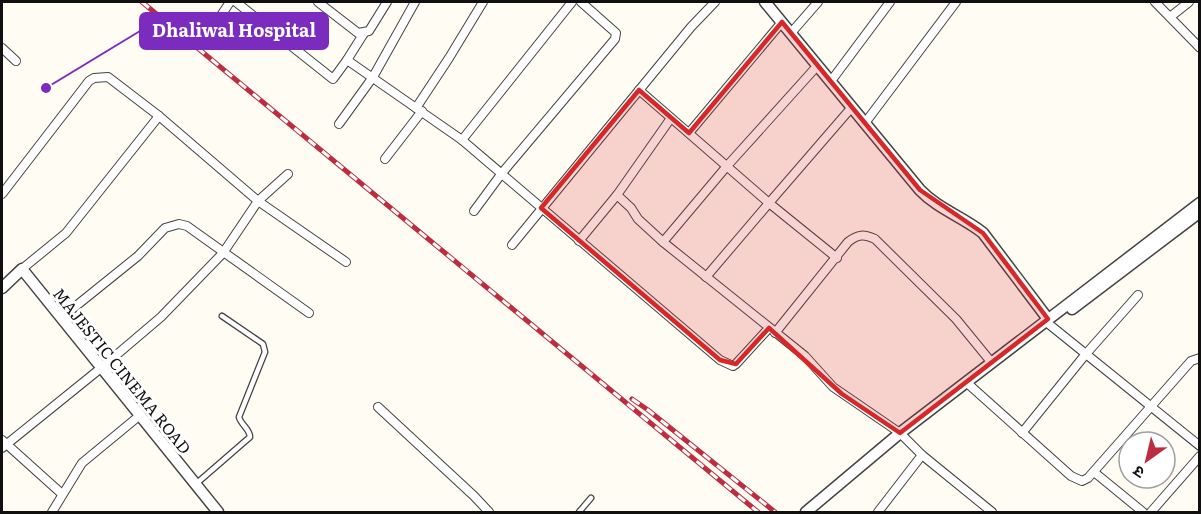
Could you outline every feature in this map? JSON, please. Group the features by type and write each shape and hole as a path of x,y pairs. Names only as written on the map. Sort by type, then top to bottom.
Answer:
{"street":[{"path":"216,23 230,2"},
{"path":"236,2 333,79 364,33"},
{"path":"318,2 358,33 369,31 387,2"},
{"path":"339,124 373,77 415,2"},
{"path":"385,159 419,110 483,2"},
{"path":"462,140 572,2"},
{"path":"474,211 502,173 615,39 616,33 581,2"},
{"path":"512,245 639,90 715,2"},
{"path":"765,2 930,200 983,233 1048,321 1085,355 1200,446"},
{"path":"791,33 818,2"},
{"path":"831,81 890,2"},
{"path":"865,123 957,2"},
{"path":"1155,2 1200,48"},
{"path":"1170,17 1189,2"},
{"path":"689,133 782,22"},
{"path":"2,48 16,60"},
{"path":"347,60 462,140 726,364 733,366 736,364 772,331 855,236 867,235 875,239 956,319 992,363"},
{"path":"663,242 727,166 818,65"},
{"path":"2,194 89,81 94,78 108,77 159,116 258,201 346,262"},
{"path":"639,90 837,258"},
{"path":"706,277 852,107"},
{"path":"2,288 66,233 159,116"},
{"path":"579,241 617,195 671,118"},
{"path":"62,494 3,444 101,368 161,317 223,253 258,201 288,174"},
{"path":"617,195 663,242 805,356 842,394 903,436 922,455 992,513"},
{"path":"969,385 992,363 1048,321 1194,217 1200,202"},
{"path":"61,318 138,256 165,228 179,224 187,226 309,313"},
{"name":"MAJESTIC CINEMA ROAD","path":"22,269 218,513"},
{"path":"1022,433 1085,355 1138,295"},
{"path":"806,513 1048,321"},
{"path":"969,385 1077,480 1082,481 1094,472 1191,361 1200,358"},
{"path":"378,407 474,496 489,513"},
{"path":"52,513 82,463 139,416"},
{"path":"816,513 903,436"},
{"path":"878,513 922,455"},
{"path":"1151,513 1200,456"},
{"path":"1094,472 1143,513"}],"lane":[{"path":"195,485 250,437 239,417 265,352 263,344 222,316"},
{"path":"579,513 591,498"}],"highlighted area":[{"path":"782,22 920,190 983,233 1048,319 900,433 842,394 769,328 736,364 720,360 541,208 639,90 689,133"}],"railway":[{"path":"142,2 758,512"},
{"path":"632,399 775,512"}],"place":[{"name":"Dhaliwal Hospital","path":"46,88"}]}
